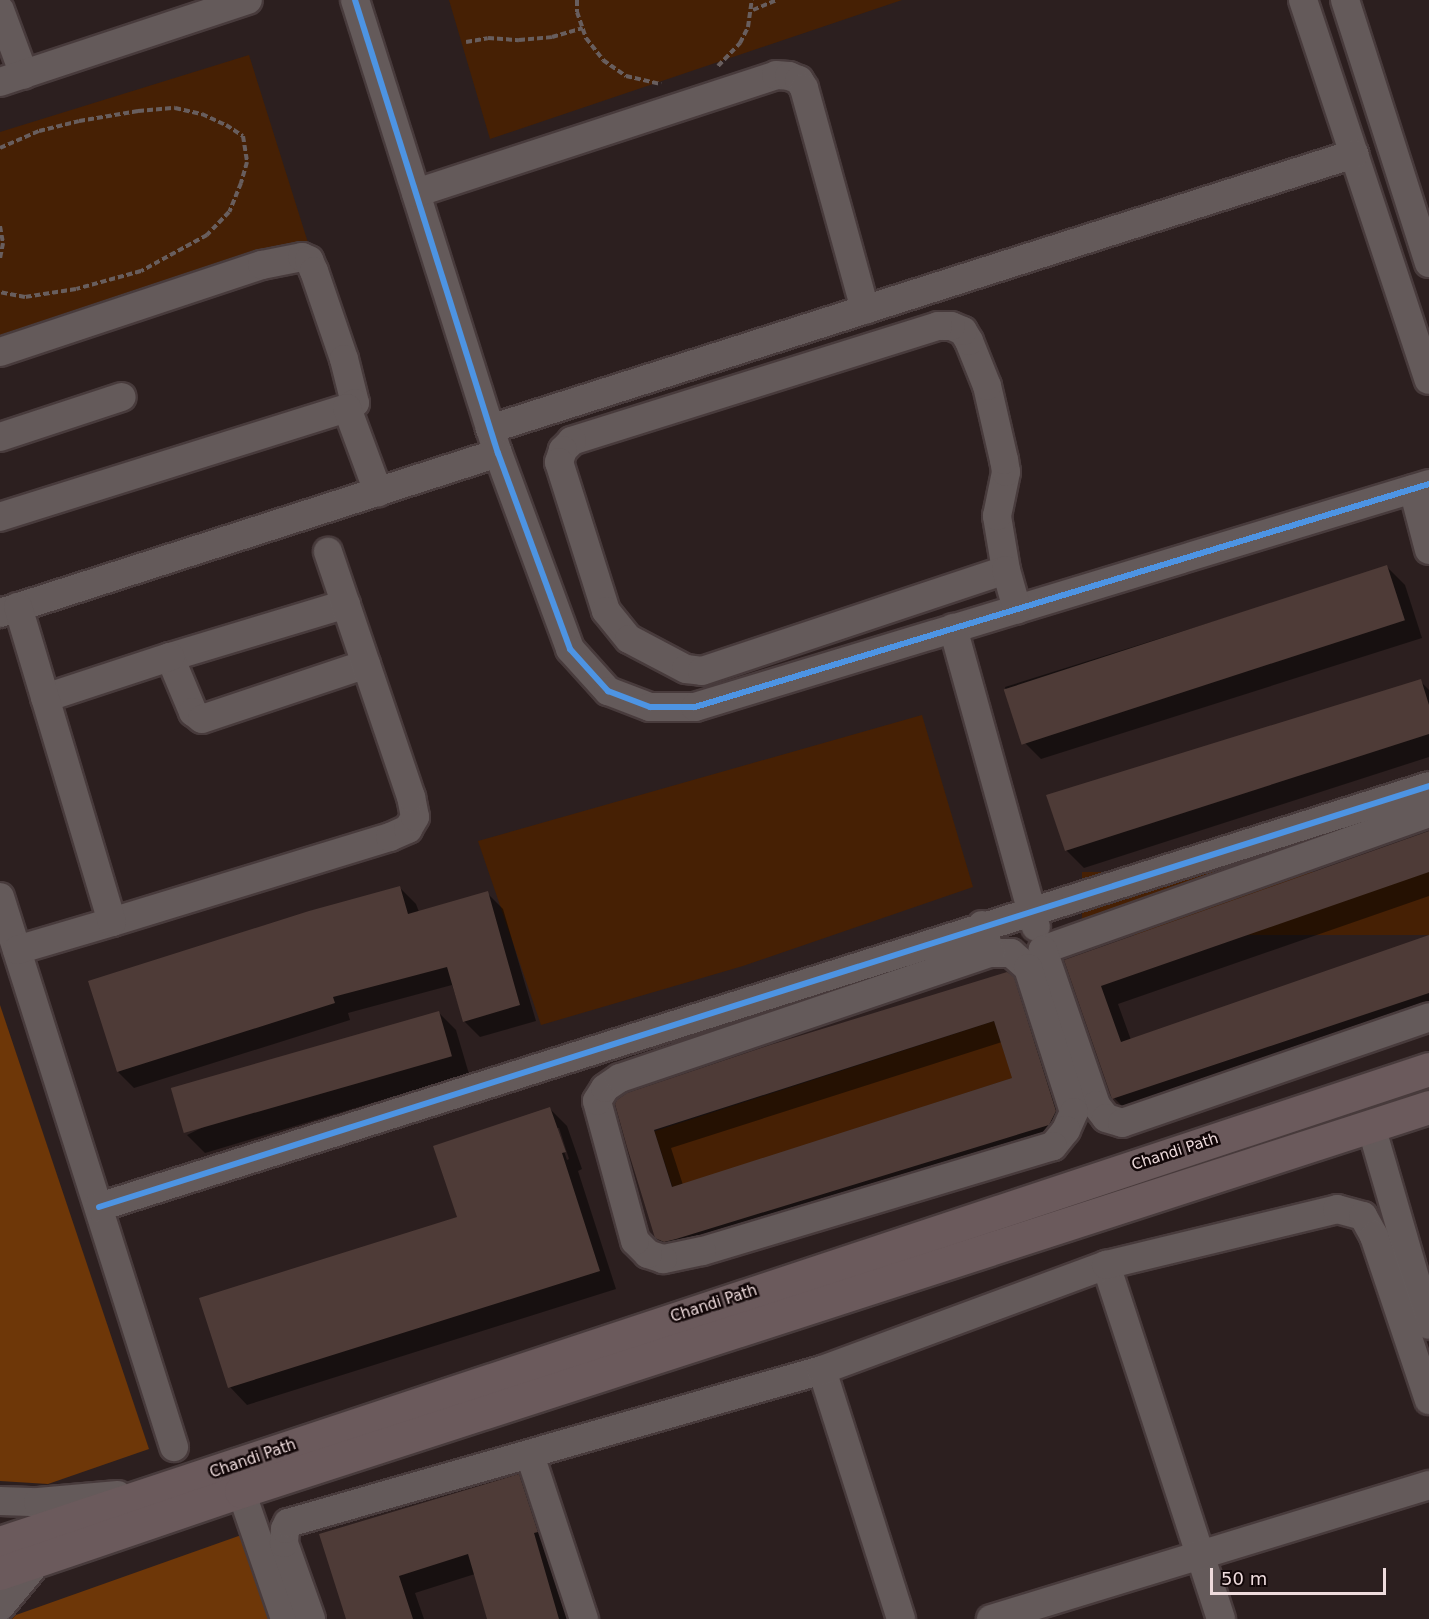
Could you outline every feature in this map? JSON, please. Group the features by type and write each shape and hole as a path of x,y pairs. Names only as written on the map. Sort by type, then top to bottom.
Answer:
{"main road":[{"name":"Chandi Path","path":"0,1543 1429,1069"},
{"name":"Chandi Path","path":"0,1573 241,1491 1429,1107"}],"street":[{"path":"1,16 12,79 248,0"},
{"path":"356,0 494,441 570,649 608,691 650,707 695,707 1421,486 1429,550"},
{"path":"1304,0 1429,380"},
{"path":"1345,0 1429,264"},
{"path":"416,193 776,75 789,76 799,80 804,88 865,310"},
{"path":"112,922 45,698 9,610 378,492 494,441 548,410 1354,154"},
{"path":"0,352 262,265 302,257 309,260 344,359 355,399 354,405 347,408 0,517"},
{"path":"1006,570 702,671 686,669 628,639 606,611 559,462 563,450 572,441 938,326 951,326 963,331 969,341 987,386 1002,449 1006,472 997,516 1006,570 1017,609"},
{"path":"0,437 122,397"},
{"path":"347,408 378,492"},
{"path":"548,410 563,450"},
{"path":"17,950 390,837 408,829 415,817 411,797 328,552"},
{"path":"45,698 170,657 346,604"},
{"path":"953,628 1043,950 1096,1105 1106,1118 1122,1123 1429,1017"},
{"path":"170,657 193,712 202,718 366,664"},
{"path":"99,1207 982,925 1429,786"},
{"path":"1043,950 1429,813"},
{"path":"0,897 174,1447"},
{"path":"982,925 990,953"},
{"path":"990,953 1011,953 1028,968 1074,1112 1066,1130 1053,1146 702,1251 663,1259 648,1254 635,1241 597,1101 605,1088 620,1077 990,953"},
{"path":"595,1048 605,1088"},
{"path":"1371,1126 1394,1212 1429,1325"},
{"path":"310,1619 284,1543 288,1523 822,1370 1106,1265 1337,1209 1363,1216 1374,1236 1429,1400"},
{"path":"1106,1265 1221,1619"},
{"path":"822,1370 901,1619"},
{"path":"530,1455 584,1619"},
{"path":"0,1501 84,1499 176,1485"},
{"path":"991,1619 1429,1485"},
{"path":"241,1491 285,1619"},
{"path":"0,1607 39,1560"}],"path":[{"path":"577,0 577,12 586,38 603,60 626,76 653,84 672,83"},
{"path":"715,68 729,57 740,43 752,10 752,0"},
{"path":"752,10 777,0"},
{"path":"466,42 488,38 519,40 552,37 583,28"},
{"path":"0,147 39,131 79,121 138,111 175,108 210,118 243,136 247,162 242,183 229,212 207,235 141,271 76,289 25,297 0,292"},
{"path":"0,226 3,243 0,259"}],"shaded area":[{"path":"449,0 902,0 490,139"},
{"path":"249,55 310,249 0,345 0,132"},
{"path":"922,715 973,887 743,966 541,1025 478,841"},
{"path":"1082,872 1429,872 1429,935 1082,935"},
{"path":"0,1005 149,1449 48,1484 0,1481"},
{"path":"994,1021 1013,1078 673,1188 654,1131"},
{"path":"247,1533 274,1619 12,1619 16,1615"}],"building":[{"path":"1387,565 1405,620 1022,745 1004,690"},
{"path":"1421,679 1429,705 1429,734 1065,851 1046,795"},
{"path":"1429,831 1429,872 1101,986 1121,1042 1429,935 1429,993 1112,1099 1064,960"},
{"path":"400,886 408,914 488,891 520,1005 463,1022 447,967 333,997 335,1003 117,1072 88,981 309,911"},
{"path":"1007,972 1014,977 1056,1111 1049,1125 676,1239 664,1242 655,1238 615,1104 617,1100 627,1093 770,1045","holes":["994,1021 1012,1078 672,1187 654,1130"]},
{"path":"439,1011 452,1056 184,1133 171,1088"},
{"path":"550,1107 566,1152 562,1153 600,1271 228,1388 199,1298 457,1217 433,1146"},
{"path":"519,1474 538,1532 534,1533 559,1619 487,1619 468,1554 399,1576 413,1619 346,1619 319,1534"}],"cycle path":[{"path":"355,0 498,453 570,649 608,691 650,707 695,707 1429,484"},
{"path":"99,1207 1429,786"}]}
